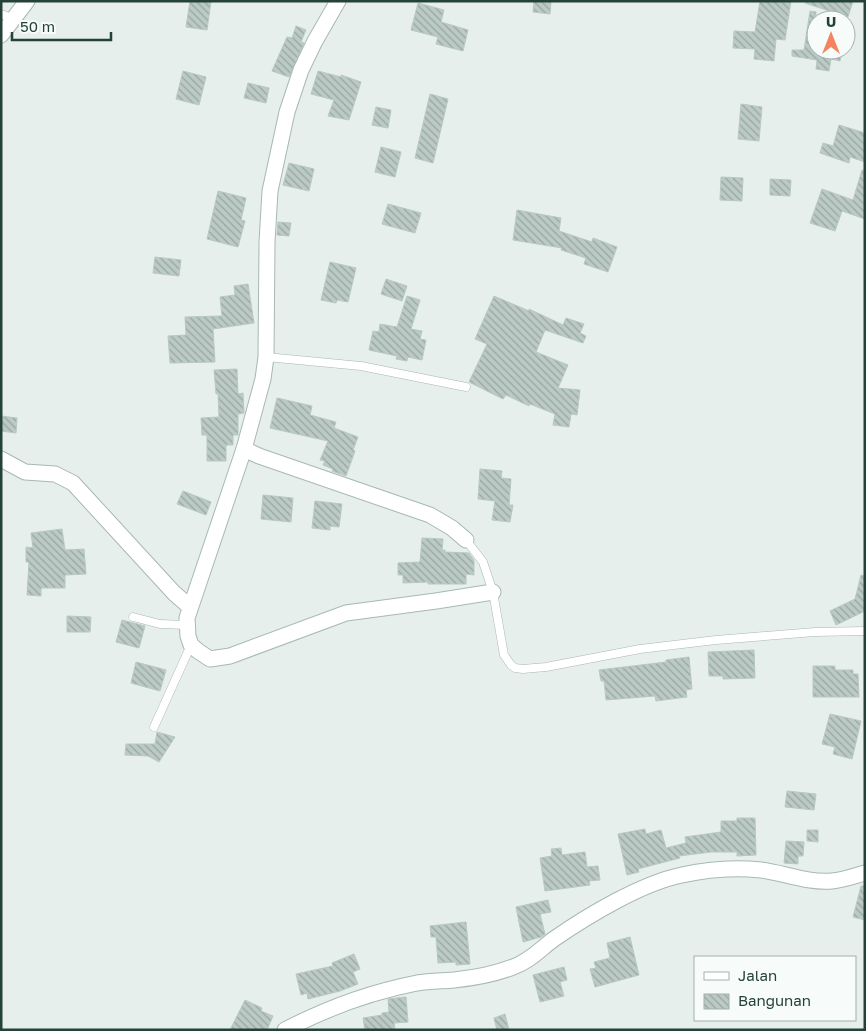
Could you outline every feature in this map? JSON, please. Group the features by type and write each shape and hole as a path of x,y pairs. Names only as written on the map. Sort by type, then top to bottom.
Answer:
{"street":[{"path":"1,35 8,16 28,1"},
{"path":"338,1 301,70 287,112 270,191 267,242 266,357 263,379 244,449 205,569 190,608 187,625 188,636 191,645 205,657 216,659 230,656 346,613 492,592"},
{"path":"244,449 259,456 430,515 452,528 466,540"},
{"path":"1,459 25,472 54,474 73,482 174,593 190,608"},
{"path":"285,1030 340,1005 374,993 418,983 480,976 514,967 532,958 552,940 619,900 679,875 707,870 738,869 762,870 811,880 831,881 865,873"}],"lane":[{"path":"266,357 361,366 466,387"},
{"path":"466,540 483,562 492,592 504,655 511,666 523,669 571,663 640,649 716,640 815,632 865,631"},
{"path":"133,617 160,624 187,625"},
{"path":"154,727 191,645"}],"building":[{"path":"190,1 211,1 207,30 186,27"},
{"path":"534,1 551,1 550,14 533,12"},
{"path":"760,1 791,1 785,40 776,39 774,61 754,59 755,49 733,48 734,31 755,32"},
{"path":"806,1 853,1 850,10 826,10 805,3"},
{"path":"418,3 444,10 441,22 468,30 463,51 436,44 438,37 411,30"},
{"path":"296,26 306,30 301,42 304,43 289,77 272,71 287,37 292,38"},
{"path":"806,37 806,58 792,56 792,50 804,50"},
{"path":"817,60 831,60 829,71 816,69"},
{"path":"183,71 206,77 199,105 176,99"},
{"path":"318,71 341,77 341,75 361,82 349,120 328,116 334,100 311,94"},
{"path":"248,83 269,88 266,103 244,98"},
{"path":"430,94 448,99 433,163 415,158"},
{"path":"741,104 762,107 759,141 738,139"},
{"path":"376,107 391,110 388,128 372,125"},
{"path":"839,125 865,133 865,162 850,157 849,163 820,153 823,143 833,146"},
{"path":"381,147 401,152 395,177 375,172"},
{"path":"289,163 314,169 309,191 283,185"},
{"path":"862,170 865,170 865,219 842,211 835,231 810,223 822,189 853,200"},
{"path":"721,177 743,178 742,201 720,200"},
{"path":"770,179 791,180 790,196 770,195"},
{"path":"218,191 246,198 241,220 245,221 238,247 207,239"},
{"path":"388,204 421,213 415,233 382,224"},
{"path":"517,210 561,218 559,231 592,242 593,238 617,247 608,272 584,264 586,258 561,250 562,248 513,240"},
{"path":"278,222 291,223 289,236 277,235"},
{"path":"155,257 181,260 179,276 153,273"},
{"path":"330,262 356,268 348,302 337,300 336,303 321,300"},
{"path":"386,279 407,286 402,301 381,294"},
{"path":"248,284 254,323 213,329 215,362 170,363 168,336 186,335 185,317 222,316 220,297 235,295 234,286"},
{"path":"407,296 420,300 411,329 422,331 420,339 426,340 422,360 408,357 407,361 396,359 397,356 369,350 373,331 379,332 380,324 397,327"},
{"path":"494,296 529,311 529,309 563,325 566,318 584,324 580,333 586,336 583,343 545,330 536,352 568,365 558,388 580,390 577,415 571,414 569,427 553,425 555,414 530,404 529,406 506,395 503,399 469,382 487,344 475,339"},
{"path":"237,369 238,394 243,393 244,413 238,414 238,435 233,435 233,445 226,445 226,461 207,461 207,435 202,435 201,418 219,417 218,393 216,394 214,370"},
{"path":"277,398 312,406 310,415 336,422 334,428 358,437 346,476 332,471 333,469 323,465 325,461 320,460 328,441 270,428"},
{"path":"1,416 17,418 16,433 1,431"},
{"path":"480,469 502,471 501,478 511,479 509,505 513,505 510,522 492,520 495,501 478,499"},
{"path":"183,491 211,502 206,515 177,504"},
{"path":"263,495 293,498 291,522 261,519"},
{"path":"315,501 342,504 339,527 330,526 330,530 312,528"},
{"path":"62,529 65,550 84,549 86,574 65,575 65,588 41,588 41,596 27,595 29,562 26,562 26,547 33,548 31,533"},
{"path":"422,538 443,539 442,550 445,550 445,552 469,553 474,560 474,575 466,574 466,584 403,583 403,575 398,575 398,563 420,562"},
{"path":"861,575 865,576 865,611 836,625 830,611 855,599"},
{"path":"67,616 91,617 90,632 67,632"},
{"path":"122,620 145,626 139,648 116,642"},
{"path":"754,650 755,678 723,679 723,676 709,676 708,652"},
{"path":"689,657 692,689 686,690 687,697 656,701 655,696 606,700 604,681 601,681 599,670 666,662 666,660"},
{"path":"136,662 166,670 160,691 131,683"},
{"path":"813,666 835,666 835,670 853,670 853,674 858,674 859,697 813,697"},
{"path":"830,714 861,721 852,759 833,754 835,747 822,744"},
{"path":"157,732 175,737 159,762 148,756 125,755 126,744 155,744"},
{"path":"787,791 816,794 814,810 785,807"},
{"path":"737,818 755,818 756,855 737,856 737,852 711,852 679,856 680,858 638,869 639,872 627,875 618,834 645,829 646,834 661,830 666,848 686,843 685,837 721,832 721,821 737,821"},
{"path":"807,830 818,830 818,842 807,841"},
{"path":"786,841 804,842 803,856 798,856 798,864 784,863"},
{"path":"561,848 562,855 585,852 587,867 598,866 600,880 589,881 590,885 545,891 540,858 552,856 551,849"},
{"path":"861,886 865,886 865,920 853,917"},
{"path":"548,900 551,912 540,914 545,934 523,942 516,907"},
{"path":"466,922 470,964 456,965 456,962 438,963 436,937 431,937 430,926"},
{"path":"630,937 639,975 595,987 590,969 596,968 594,962 610,958 607,943"},
{"path":"354,954 360,969 353,972 358,984 340,991 308,999 307,993 301,995 296,974 333,966 332,963"},
{"path":"564,967 567,980 560,982 564,996 540,1002 533,975"},
{"path":"406,997 408,1022 394,1023 395,1030 365,1030 363,1018 389,1012 388,999"},
{"path":"245,1000 262,1008 261,1011 273,1016 267,1030 230,1030"},
{"path":"505,1014 509,1030 497,1030 494,1018"}]}
